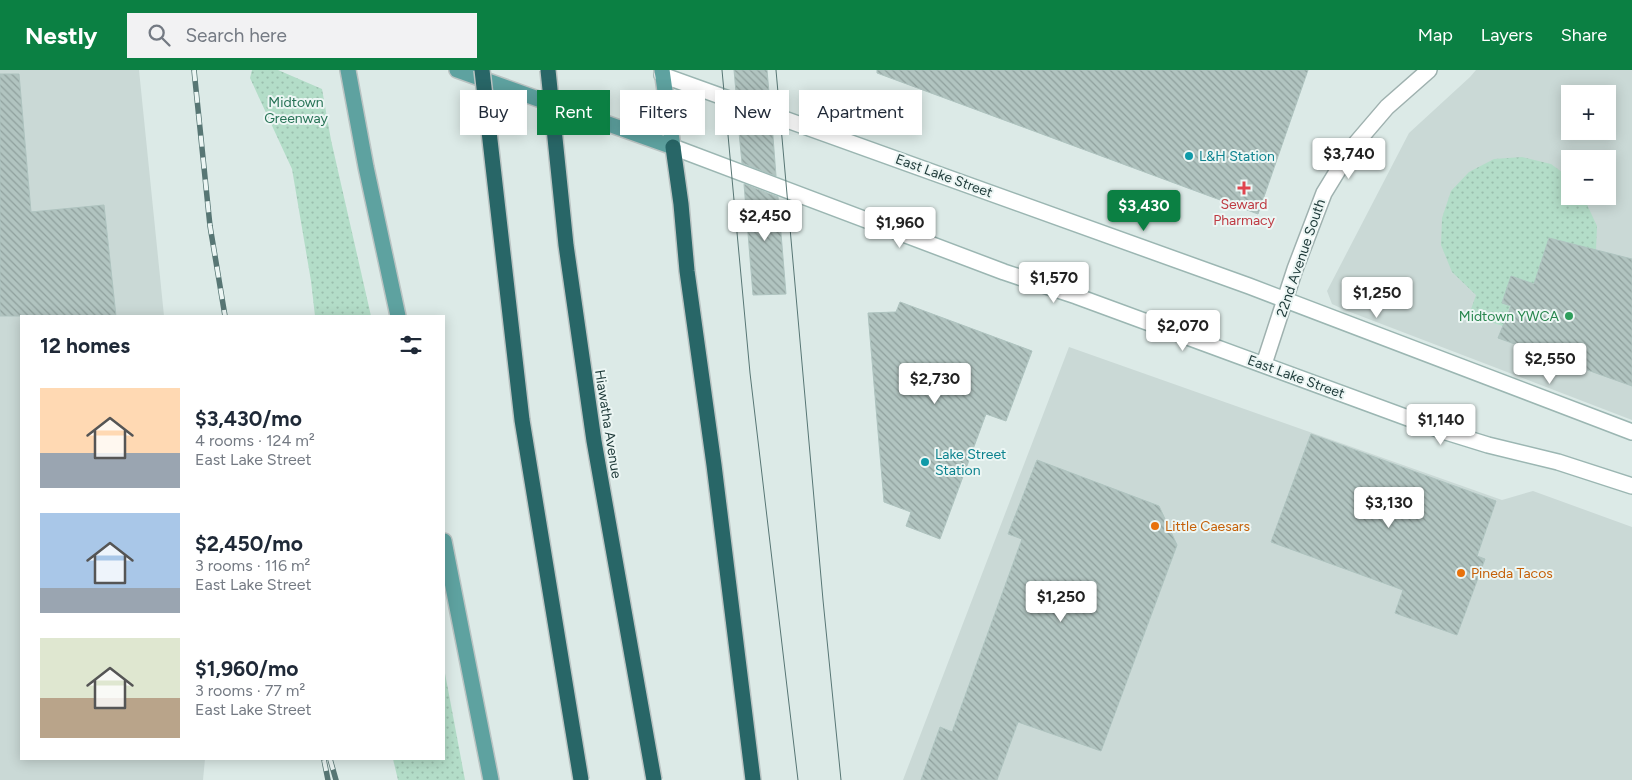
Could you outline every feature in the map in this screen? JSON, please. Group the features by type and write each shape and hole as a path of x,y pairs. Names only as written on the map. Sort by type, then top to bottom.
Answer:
{"highway":[{"path":"482,70 522,420 581,780"},
{"name":"Hiawatha Avenue","path":"548,70 566,245 594,441 654,780"},
{"path":"673,147 681,204 687,271 714,465 753,780"}],"main road":[{"path":"348,70 366,167 398,315"},
{"name":"East Lake Street","path":"457,70 673,147 1004,272 1264,364 1446,432 1488,445 1558,462 1632,486"},
{"name":"22nd Avenue South","path":"1264,364 1295,268 1324,193 1350,148 1387,107 1428,70"},
{"path":"658,72 673,147"},
{"name":"East Lake Street","path":"658,72 1286,300 1632,432"},
{"path":"445,546 491,780"}],"shaded area":[{"path":"0,70 139,70 164,315 20,315 20,760 205,760 203,780 0,780"},
{"path":"1476,70 1632,70 1632,420 1332,304 1327,291 1409,133"},
{"path":"1069,347 1502,500 1533,491 1632,527 1632,780 903,780"}],"green space":[{"name":"Midtown Greenway","path":"252,70 278,70 322,89 331,140 371,315 315,315 292,169 250,78"},
{"path":"1522,157 1551,164 1561,171 1561,205 1587,205 1597,226 1596,250 1549,238 1534,284 1511,276 1502,303 1510,306 1503,326 1469,315 1476,295 1452,272 1441,245 1442,218 1451,191 1469,172 1494,159"},
{"path":"445,673 465,780 398,780 393,760 445,760"}],"building":[{"path":"734,70 767,70 769,90 736,90"},
{"name":"L&H Station","path":"877,70 1308,70 1258,214 877,73"},
{"path":"0,74 19,74 31,212 104,205 116,315 0,316"},
{"path":"739,135 773,135 776,176 742,163"},
{"path":"744,184 778,197 786,294 753,295"},
{"name":"Midtown YWCA","path":"1549,238 1632,259 1632,386 1498,338 1511,306 1502,303 1511,276 1534,284"},
{"name":"Lake Street Station","path":"900,302 1032,351 1006,421 986,414 940,539 906,526 911,512 884,502 868,313 896,312"},
{"path":"1311,434 1496,501 1477,556 1485,559 1457,635 1395,613 1403,590 1271,542"},
{"path":"1037,460 1159,506 1177,545 1101,751 1018,722 997,780 921,780 940,727 952,732 1022,539 1008,534"}],"tram line":[{"path":"722,70 750,373 798,780"},
{"path":"776,70 823,600 841,780"}],"railway":[{"path":"194,70 210,226 225,315"},
{"path":"324,760 328,780"},
{"path":"330,760 336,780"}],"place":[{"name":"L&H Station","path":"1189,156"},
{"name":"Seward Pharmacy","path":"1244,188"},
{"name":"Midtown YWCA","path":"1569,316"},
{"name":"Lake Street Station","path":"925,462"},
{"name":"Little Caesars","path":"1155,526"},
{"name":"Pineda Tacos","path":"1461,573"}]}
